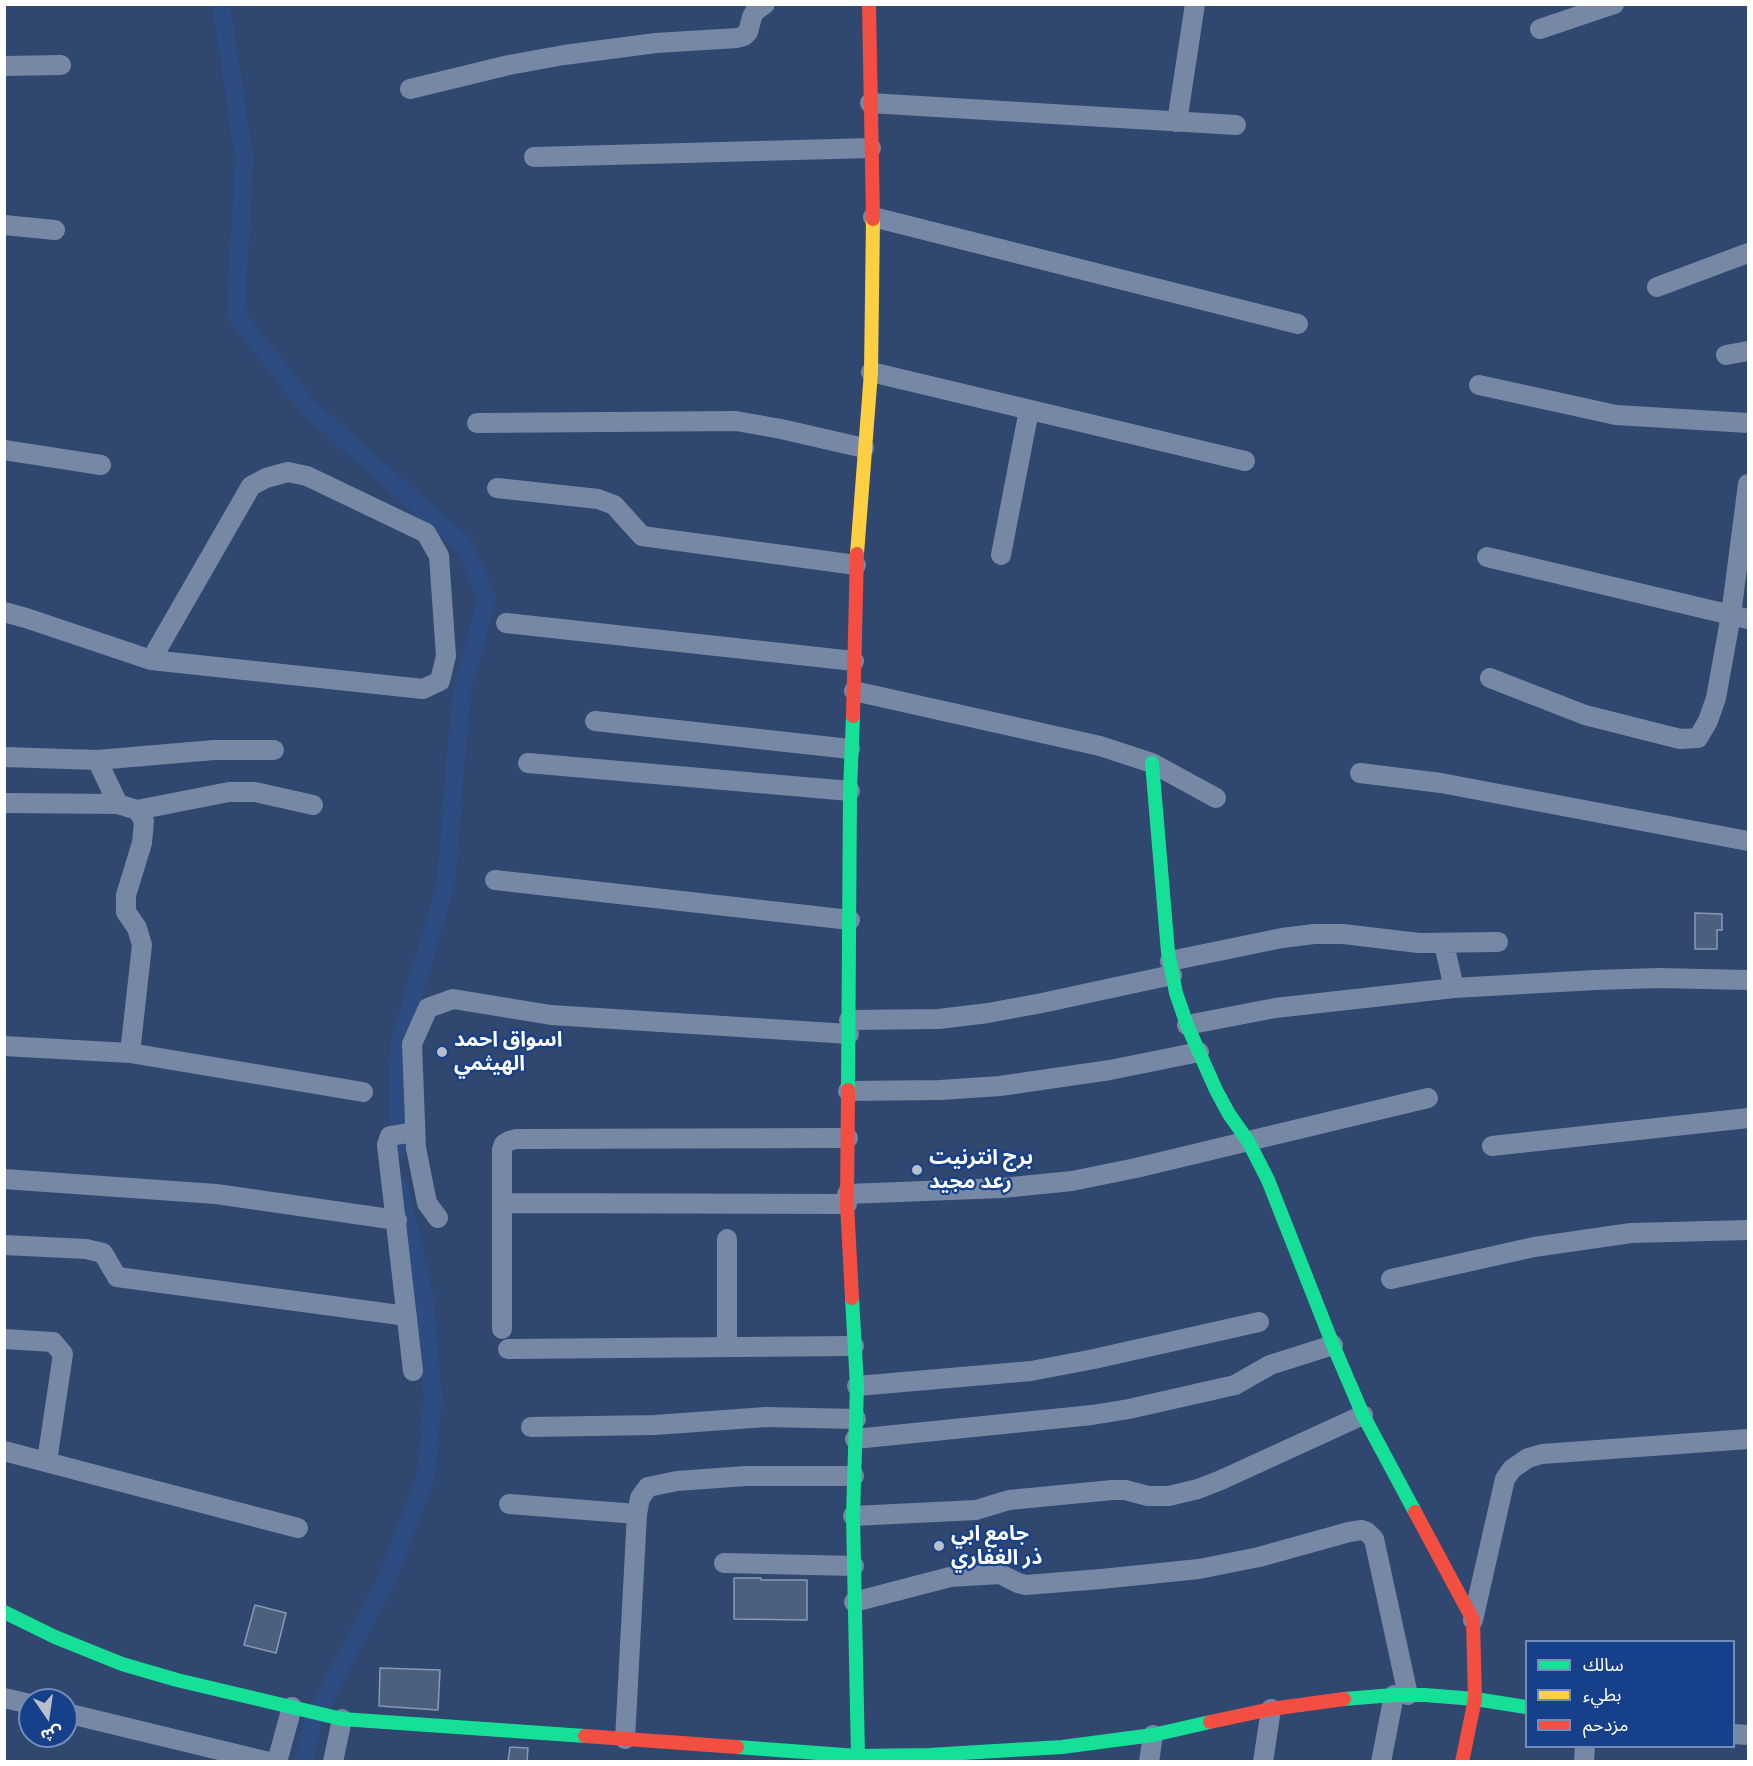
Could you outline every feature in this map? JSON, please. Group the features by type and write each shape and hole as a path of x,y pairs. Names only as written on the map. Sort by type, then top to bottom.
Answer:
{"street":[{"path":"410,89 510,65 564,55 656,43 737,38 748,32 754,11 765,4"},
{"path":"858,1755 853,1516 857,1386 847,1199 849,791 854,691 856,565 871,372 873,217 869,4"},
{"path":"1178,122 1195,4"},
{"path":"1540,29 1614,4"},
{"path":"4,66 61,65"},
{"path":"870,103 1236,125"},
{"path":"534,157 871,148"},
{"path":"873,217 1298,324"},
{"path":"4,225 55,230"},
{"path":"1657,287 1749,253"},
{"path":"1726,355 1749,351"},
{"path":"871,372 1245,461"},
{"path":"1479,385 1616,415 1749,423"},
{"path":"1001,555 1029,410"},
{"path":"477,423 736,421 864,448"},
{"path":"4,450 101,465"},
{"path":"4,612 151,660 423,689 440,681 446,656 439,556 426,533 307,476 288,472 266,478 251,486 151,660"},
{"path":"1490,678 1585,715 1680,739 1698,738 1708,721 1716,698 1740,617 1749,484"},
{"path":"497,488 598,499 614,505 642,536 856,565"},
{"path":"1487,557 1740,617"},
{"path":"506,624 854,661"},
{"path":"854,691 1100,746 1152,764 1216,798"},
{"path":"595,720 850,749"},
{"path":"4,758 97,760 214,750 274,750"},
{"path":"97,760 118,804"},
{"path":"528,763 849,791"},
{"path":"1152,764 1171,968 1176,993 1187,1025 1229,1114 1248,1141 1268,1180 1333,1345 1364,1415 1473,1620"},
{"path":"1360,773 1441,783 1749,841"},
{"path":"4,803 118,804 137,810 229,792 255,792 312,805"},
{"path":"130,1053 142,945 137,928 126,912 126,895 142,843 144,821 137,810"},
{"path":"495,880 850,920"},
{"path":"438,1218 427,1203 416,1148 412,1044 428,1008 453,999 551,1015 849,1027 988,1013 1042,1003 1282,938 1314,934 1343,934 1444,944 1498,942"},
{"path":"1444,944 1454,988"},
{"path":"1187,1025 1275,1008 1454,988 1659,978 1749,980"},
{"path":"4,1046 130,1053 363,1092"},
{"path":"848,1091 940,1090 1000,1086 1110,1070 1199,1052"},
{"path":"502,1203 847,1199 1071,1181 1136,1168 1428,1098"},
{"path":"1492,1146 1749,1118"},
{"path":"413,1371 387,1145 390,1136 416,1132"},
{"path":"501,1329 502,1150 504,1144 509,1141 528,1139 848,1138"},
{"path":"4,1179 216,1194 397,1220"},
{"path":"1391,1279 1534,1247 1631,1233 1749,1230"},
{"path":"727,1239 727,1347"},
{"path":"4,1245 86,1249 103,1253 117,1277 407,1316"},
{"path":"857,1386 1031,1371 1259,1322"},
{"path":"4,1338 53,1342 63,1354 47,1461"},
{"path":"855,1439 1092,1415 1130,1409 1235,1385 1270,1365 1333,1345"},
{"path":"508,1349 854,1346"},
{"path":"853,1516 976,1510 1009,1500 1112,1490 1125,1490 1149,1496 1169,1496 1198,1489 1232,1475 1364,1415"},
{"path":"531,1427 655,1425 766,1417 856,1419"},
{"path":"1462,1761 1475,1699 1473,1620 1505,1479 1512,1469 1528,1458 1542,1454 1749,1439"},
{"path":"4,1451 298,1528"},
{"path":"625,1739 637,1514 640,1498 648,1487 677,1481 746,1476 854,1476"},
{"path":"509,1504 637,1514"},
{"path":"854,1602 950,1577 1000,1574 1026,1585 1198,1569 1259,1557 1362,1530 1374,1539 1401,1695 1381,1761"},
{"path":"723,1563 854,1566"},
{"path":"4,1612 56,1637 122,1664 177,1680 342,1719 858,1755 1063,1754 1270,1709 1335,1700 1401,1695 1475,1699 1525,1707"},
{"path":"277,1761 297,1708"},
{"path":"1263,1761 1270,1709"},
{"path":"78,1716 269,1761"},
{"path":"333,1761 342,1719"},
{"path":"1149,1761 1153,1735"}],"building":[{"path":"1695,913 1722,914 1722,930 1717,930 1717,949 1695,949"},
{"path":"734,1578 807,1580 807,1620 734,1619"},
{"path":"255,1605 286,1613 276,1653 244,1645"},
{"path":"380,1668 440,1670 438,1710 379,1706"},
{"path":"510,1747 528,1748 527,1761 508,1761"}],"waterway":[{"path":"221,4 244,158 236,315 310,409 465,546 487,599 461,693 446,884 400,1041 397,1150"},
{"path":"303,1762 313,1721 387,1579 425,1479 433,1399 424,1295 399,1186"}],"traffic: fast":[{"path":"848,1090 850,791 853,716"},
{"path":"1152,763 1168,952 1176,993 1187,1025 1216,1090 1248,1141 1268,1180 1363,1415 1415,1512"},
{"path":"852,1298 857,1386 853,1516 858,1756"},
{"path":"4,1612 55,1637 122,1664 177,1680 342,1719 585,1736"},
{"path":"1344,1699 1425,1695 1475,1699 1525,1707"},
{"path":"737,1747 858,1756 929,1755 1062,1747 1153,1735 1210,1722"}],"traffic: slow":[{"path":"857,554 871,372 873,219"}],"traffic: jam":[{"path":"869,4 873,219"},
{"path":"853,716 857,554"},
{"path":"848,1090 847,1204 852,1298"},
{"path":"1415,1512 1473,1620 1475,1699 1462,1762"},
{"path":"1210,1722 1271,1709 1344,1699"},
{"path":"585,1736 737,1747"}],"place":[{"name":"اسواق احمد الهيثمي","path":"442,1052"},
{"name":"برج انترنيت رعد مجيد","path":"917,1170"},
{"name":"جامع ابي ذر الغفاري","path":"939,1546"}]}
